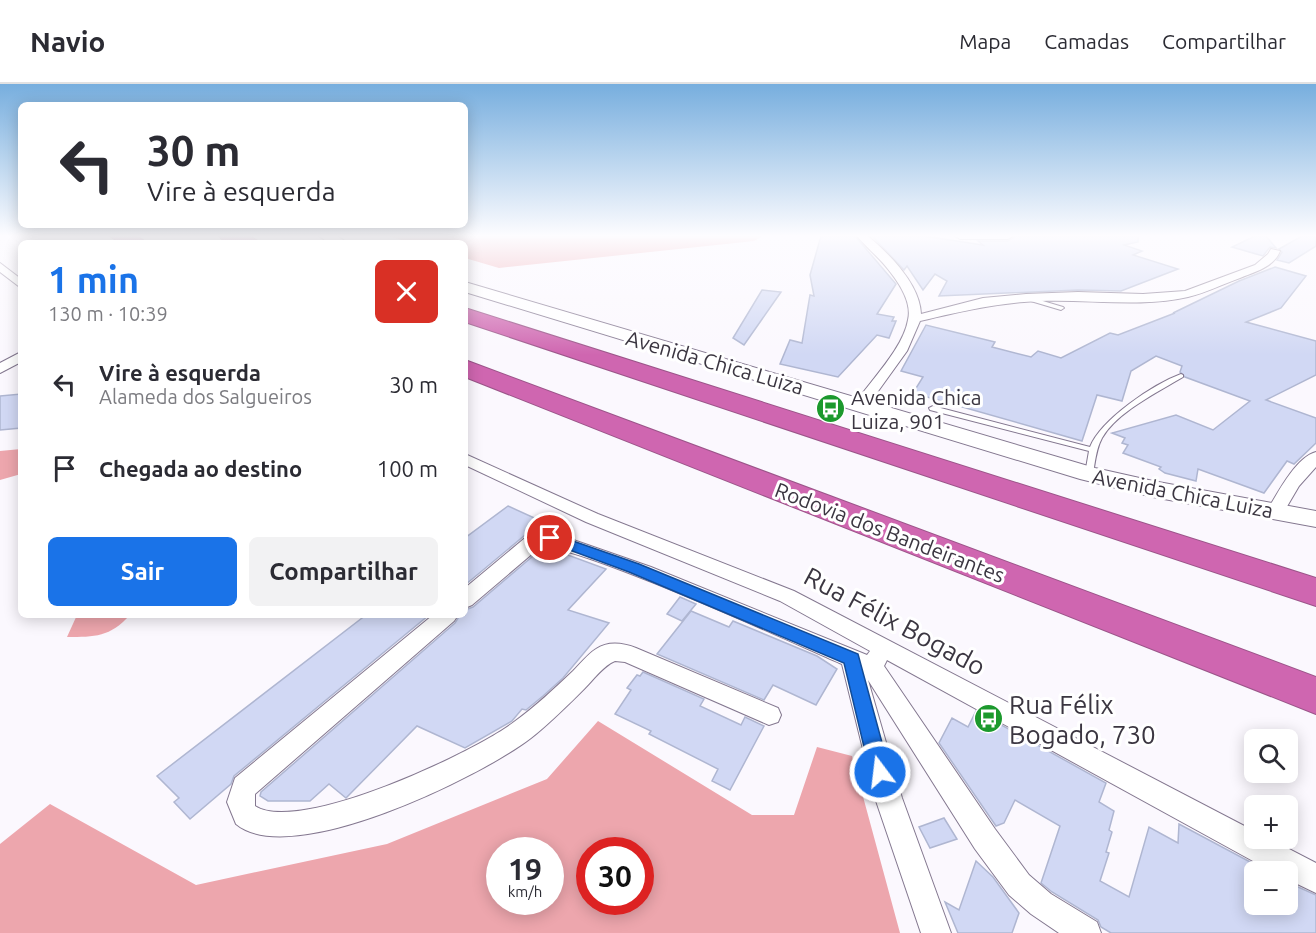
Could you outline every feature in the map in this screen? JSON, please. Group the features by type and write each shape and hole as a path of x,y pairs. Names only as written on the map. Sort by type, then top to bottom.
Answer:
{"highway":[{"path":"468,316 1316,592"},
{"name":"Rodovia dos Bandeirantes","path":"468,369 1316,696"}],"main road":[{"name":"Avenida Chica Luiza","path":"468,288 1089,474 1153,489 1316,519"}],"street":[{"path":"861,405 876,387 915,319 914,309 898,276"},
{"path":"915,319 983,302 1026,298 1078,296 1143,298 1187,294 1236,276"},
{"path":"0,369 18,358"},
{"path":"1276,511 1292,483 1316,457"},
{"name":"Rua Félix Bogado","path":"468,460 592,518 787,596 869,658 1316,879"},
{"path":"468,597 521,551 540,539 550,538 581,547 869,658 973,820 1019,885 1041,904 1086,933"},
{"path":"443,618 244,787 239,800 241,809 252,820 269,824 306,822 349,813 420,787 512,738 604,655 615,652 628,654 769,715"},
{"path":"869,658 880,772 904,847 936,933"}],"lane":[{"path":"1026,298 1061,308"},
{"path":"1089,474 1093,450 1099,435 1147,395 1181,376"},
{"path":"933,408 1093,450"}],"shaded area":[{"path":"18,449 18,475 0,480 0,451"},
{"path":"76,618 127,618 109,632 86,637 67,637"},
{"path":"598,721 752,815 794,815 817,747 852,756 900,933 0,933 0,844 50,804 196,885 387,844 547,779"}],"building":[{"path":"810,276 889,276 896,284 877,314 894,317 892,321 896,321 889,338 877,335 838,377 780,364 790,340 802,343 810,295 814,296"},
{"path":"913,276 934,276 923,290"},
{"path":"938,276 1161,276 1121,291 1078,290 939,296 947,281"},
{"path":"1253,276 1306,276 1281,308 1246,322 1316,341 1316,375 1266,400 1316,418 1316,443 1294,464 1287,461 1264,493 1198,469 1196,481 1165,473 1159,469 1161,467 1123,453 1128,445 1122,443 1125,438 1112,433 1176,415 1213,430 1250,401 1185,377 1180,372 1182,366 1156,356 1131,371 1122,401 1097,395 1082,441 913,393 923,377 901,371 926,325 995,342 992,347 1031,357 1038,351 1061,358 1110,333 1118,335 1175,313 1173,313"},
{"path":"762,290 781,292 744,345 733,338"},
{"path":"18,394 18,428 0,430 0,396"},
{"path":"508,506 541,521 534,528 540,530 524,536 468,583 468,536"},
{"path":"540,550 557,551 606,569 568,610 609,623 563,678 526,710 522,709 512,721 465,748 417,726 346,798 329,784 310,801 268,801 260,796 261,792 458,618 468,618 468,609"},
{"path":"680,597 696,604 682,621 667,614"},
{"path":"691,611 729,627 733,621 817,656 837,669 816,705 773,685 764,700 657,654"},
{"path":"362,618 425,618 234,776 231,784 190,819 174,802 179,798 157,776"},
{"path":"643,672 704,699 700,706 741,725 745,717 764,726 730,790 712,781 718,769 649,734 651,731 615,714 631,690 627,688 637,675 640,676"},
{"path":"976,711 1106,783 1099,802 1114,811 1109,830 1112,832 1106,852 1109,853 1100,881 1129,897 1149,827 1178,843 1179,824 1248,861 1244,861 1244,915 1298,915 1298,887 1316,895 1316,933 1111,933 1101,927 1098,920 1041,883 1060,826 1015,800 1004,823 996,826 939,743 952,718 968,727"},
{"path":"944,818 957,839 930,848 919,827"},
{"path":"976,861 993,877 1019,913 1012,933 958,933 945,902 959,910"}],"place":[{"name":"Avenida Chica Luiza, 901","path":"830,409"},
{"name":"Rua Félix Bogado, 730","path":"988,719"}],"route":[{"path":"550,538 581,547 634,568 852,659 880,772"}]}
